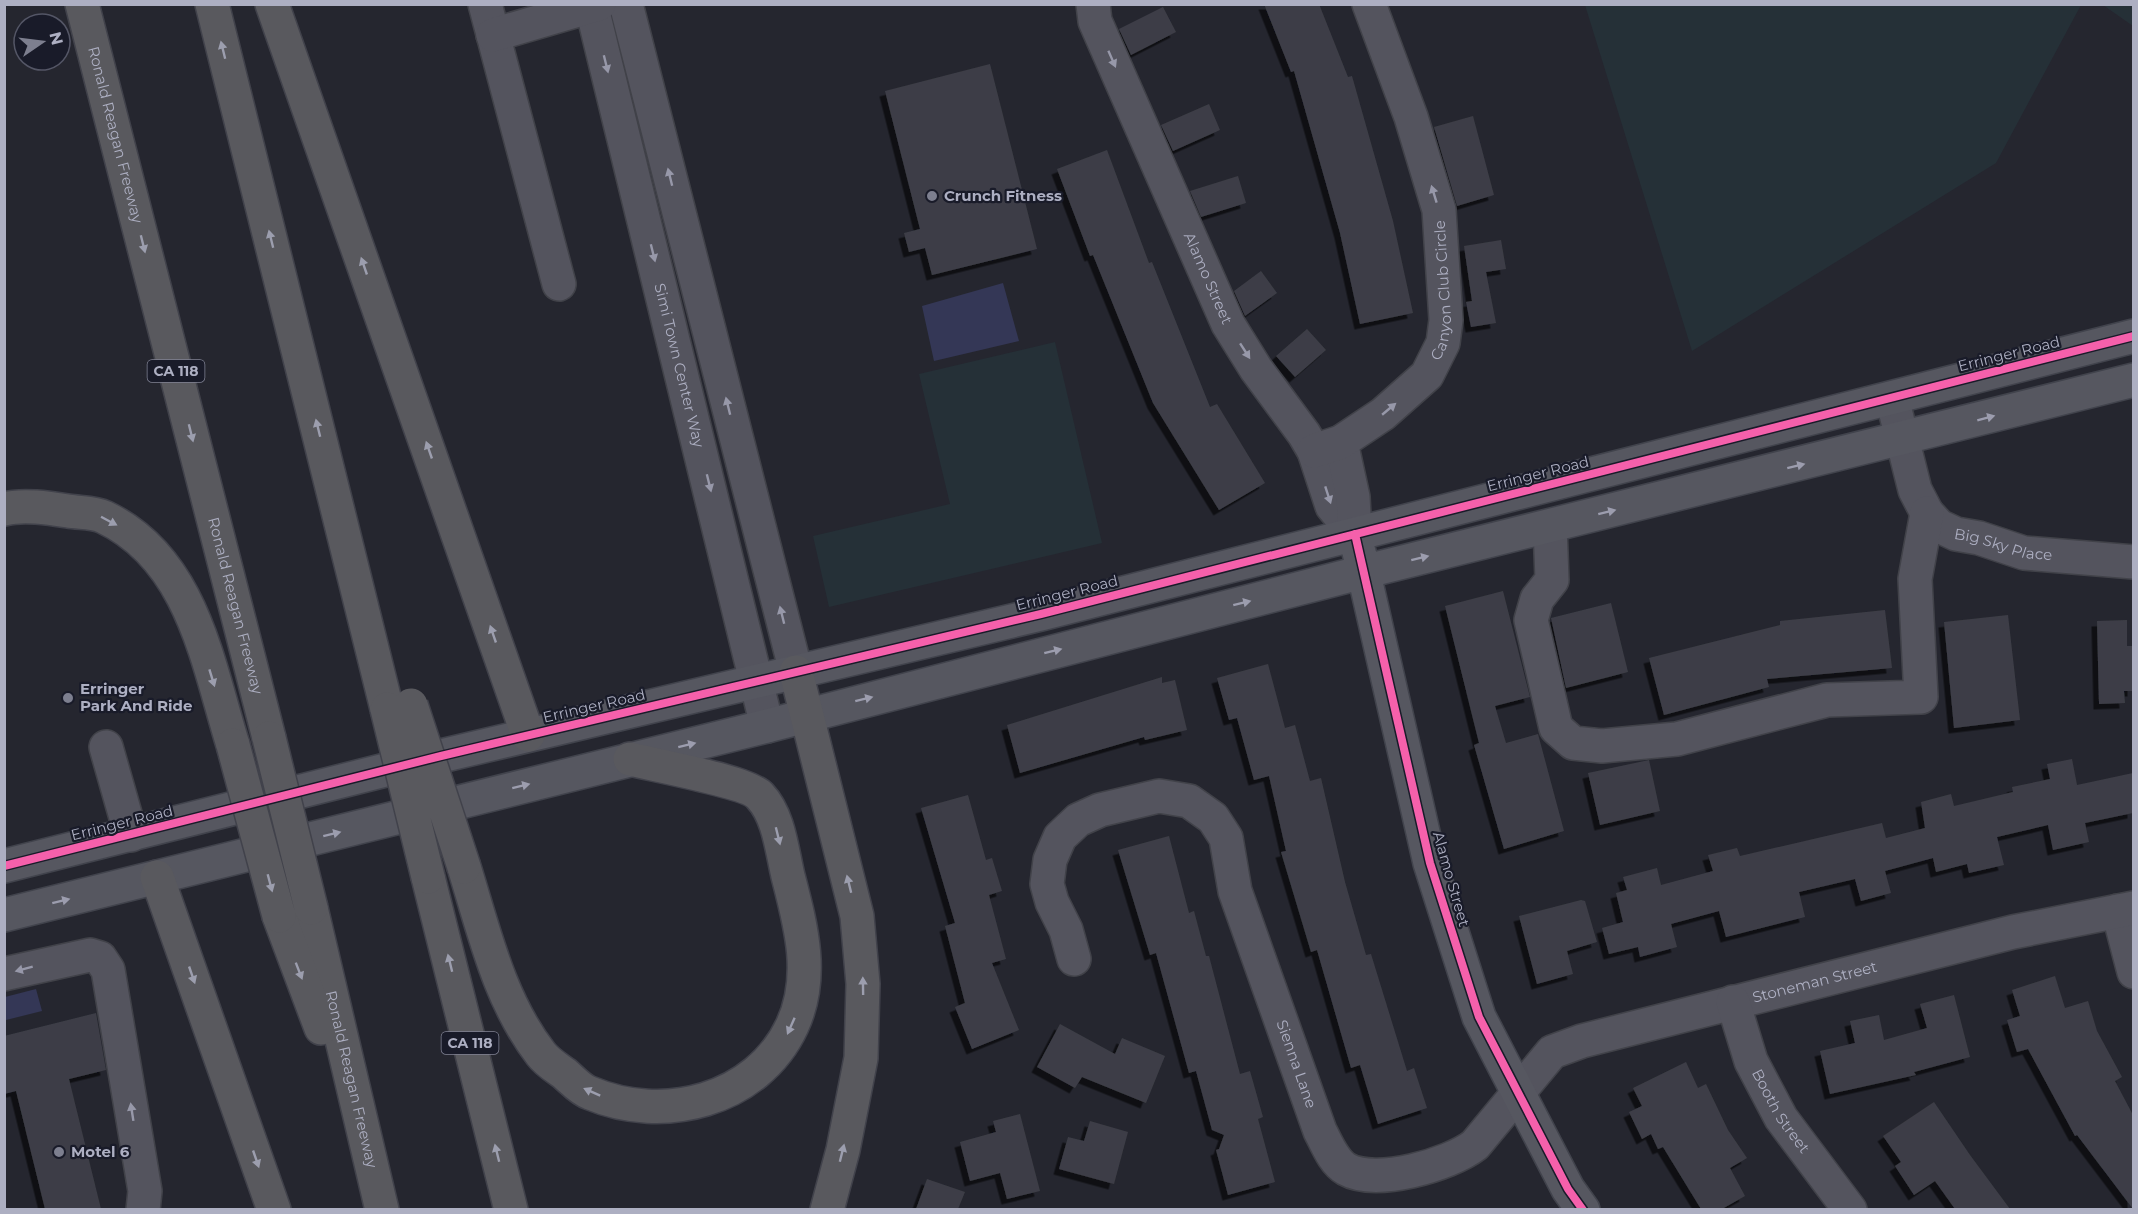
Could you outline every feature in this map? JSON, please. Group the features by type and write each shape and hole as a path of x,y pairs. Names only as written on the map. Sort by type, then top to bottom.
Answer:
{"highway":[{"name":"Ronald Reagan Freeway","path":"82,4 269,738 382,1209"},
{"path":"212,4 326,462 399,707 464,867 506,1000 542,1056 589,1093 648,1108 680,1107 712,1099 754,1075 776,1054 792,1025 802,993 805,954 774,820 760,795 748,789 630,759"},
{"path":"272,4 528,735"},
{"path":"4,509 53,509 102,516 126,530 152,552 177,582 194,616 279,916 369,1156"},
{"path":"796,672 857,916 863,984 861,1058 843,1150 827,1209"},
{"name":"CA 118","path":"399,707 428,877 511,1209"},
{"path":"157,877 274,1209"}],"main road":[{"name":"Erringer Road","path":"4,866 528,735 757,682 1354,534 2133,336"},
{"path":"4,915 767,726 1364,572 2133,380"},
{"name":"Alamo Street","path":"1354,534 1430,863 1479,1017 1568,1189 1583,1209"}],"street":[{"path":"626,4 796,672"},
{"name":"Alamo Street","path":"1093,4 1095,21 1228,324 1327,446 1332,506 1354,534"},
{"name":"Canyon Club Circle","path":"1327,446 1383,414 1427,375 1443,343 1446,320 1439,210 1411,117 1369,4"},
{"path":"559,284 489,20 594,5"},
{"name":"Simi Town Center Way","path":"594,5 767,726"},
{"name":"Big Sky Place","path":"1892,398 1915,490 1928,513 1939,526 1956,534 1979,538 2024,554 2133,562"},
{"path":"1550,526 1552,580 1537,599 1531,620 1556,728 1573,743 1602,746 1677,739 1827,700 1921,697 1915,579 1928,513"},
{"path":"106,747 131,835"},
{"name":"Sienna Lane","path":"1074,960 1066,930 1052,902 1047,884 1050,860 1060,837 1077,820 1100,810 1159,796 1189,801 1213,818 1226,838 1235,891 1320,1131 1333,1157 1346,1169 1362,1175 1384,1176 1463,1154 1475,1145 1518,1094"},
{"path":"2126,910 2133,972"},
{"name":"Stoneman Street","path":"1518,1094 1552,1052 1582,1041 2013,932 2126,910"},
{"path":"4,974 90,955 100,958 108,970 145,1191 143,1209"},
{"name":"Booth Street","path":"1733,1002 1751,1061 1781,1118 1850,1209"}],"shaded area":[{"path":"1585,4 2081,5 1996,163 1692,351"},
{"path":"2103,5 2133,5 2133,26"},
{"path":"1055,342 1102,543 829,607 813,536 950,504 919,374"}],"water":[{"path":"1003,283 1019,341 934,361 922,306"},
{"path":"36,989 42,1011 6,1020 5,997"}],"building":[{"path":"1264,4 1319,4 1348,77 1352,76 1393,221 1413,313 1360,324 1340,233 1294,71 1291,72"},
{"path":"1163,7 1176,32 1131,55 1119,29"},
{"path":"990,64 1037,249 932,275 925,248 909,252 904,233 920,229 885,91"},
{"path":"1209,104 1220,130 1173,151 1161,125"},
{"path":"1473,116 1494,195 1457,206 1434,127"},
{"path":"1107,150 1149,263 1152,262 1210,407 1217,404 1265,483 1219,510 1153,403 1093,255 1090,256 1057,169"},
{"path":"1238,176 1246,203 1201,217 1190,191"},
{"path":"1501,240 1506,269 1486,272 1496,323 1471,327 1466,302 1472,301 1464,246"},
{"path":"1261,271 1277,293 1245,316 1234,291"},
{"path":"1307,329 1326,350 1295,377 1276,356"},
{"path":"1503,591 1530,697 1495,706 1506,743 1538,734 1564,831 1504,849 1474,745 1479,743 1445,606"},
{"path":"1611,603 1628,672 1566,688 1551,618"},
{"path":"1885,610 1892,668 1767,679 1769,687 1664,715 1649,658 1780,625 1780,621"},
{"path":"2008,615 2020,720 1954,728 1944,622"},
{"path":"2127,620 2127,646 2133,646 2133,691 2124,691 2125,703 2099,704 2097,621"},
{"path":"1268,664 1285,728 1295,725 1310,781 1321,778 1345,882 1366,955 1371,954 1407,1071 1414,1068 1427,1108 1378,1124 1360,1065 1351,1068 1317,950 1311,952 1281,852 1286,851 1269,776 1254,780 1237,718 1229,720 1217,678"},
{"path":"1162,677 1162,683 1175,680 1187,730 1145,740 1144,737 1020,773 1007,725"},
{"path":"2072,759 2077,785 2133,773 2133,813 2085,823 2089,842 2053,850 2048,825 1997,837 2004,865 1969,873 1967,864 1936,872 1933,858 1885,871 1891,893 1861,901 1855,879 1799,892 1805,917 1726,937 1719,911 1671,924 1677,947 1640,957 1638,947 1609,954 1602,928 1623,922 1616,893 1627,890 1623,877 1657,868 1661,885 1713,871 1708,855 1737,848 1740,856 1882,823 1886,838 1925,828 1921,802 1951,794 1954,806 2013,792 2012,787 2050,779 2047,764"},
{"path":"1649,760 1660,811 1600,825 1588,773"},
{"path":"968,795 986,860 992,858 1002,891 989,895 1006,959 992,963 1019,1030 972,1049 955,1007 965,1003 945,926 955,923 921,808"},
{"path":"1169,836 1189,913 1194,911 1206,956 1209,956 1240,1074 1250,1071 1263,1117 1258,1119 1275,1182 1228,1195 1216,1150 1219,1149 1224,1135 1212,1130 1196,1071 1189,1073 1156,953 1150,955 1118,850"},
{"path":"1581,900 1585,901 1597,942 1567,951 1573,974 1537,984 1519,916"},
{"path":"2055,976 2065,1008 2088,1001 2097,1031 2122,1077 2115,1081 2133,1115 2133,1209 2077,1135 2075,1136 2028,1049 2017,1052 2007,1020 2020,1016 2012,990"},
{"path":"1954,995 1970,1057 1914,1072 1916,1075 1830,1094 1820,1051 1855,1043 1850,1021 1879,1015 1884,1040 1927,1028 1920,1004"},
{"name":"Motel 6","path":"96,1013 106,1070 69,1079 101,1209 45,1209 16,1091 4,1094 4,1036"},
{"path":"1060,1024 1115,1054 1122,1038 1165,1056 1146,1103 1082,1077 1075,1088 1037,1067"},
{"path":"1686,1062 1698,1088 1706,1084 1728,1130 1747,1158 1730,1168 1745,1196 1722,1209 1701,1209 1663,1147 1658,1149 1651,1134 1642,1139 1629,1112 1642,1106 1633,1088"},
{"path":"1934,1102 2010,1209 1955,1209 1935,1181 1914,1195 1895,1166 1901,1162 1883,1136"},
{"path":"1020,1114 1040,1191 1007,1199 1000,1173 970,1181 960,1142 996,1132 993,1121"},
{"path":"1090,1121 1128,1132 1114,1184 1059,1169 1068,1137 1084,1141"},
{"path":"927,1179 965,1192 958,1209 916,1209"}],"cycle path":[{"path":"4,866 441,756 1041,614 2134,336"},
{"path":"1355,534 1430,863 1479,1017 1568,1189 1583,1210"}],"place":[{"name":"Crunch Fitness","path":"932,196"},
{"name":"Erringer Park And Ride","path":"68,698"},
{"name":"Motel 6","path":"59,1152"}]}
